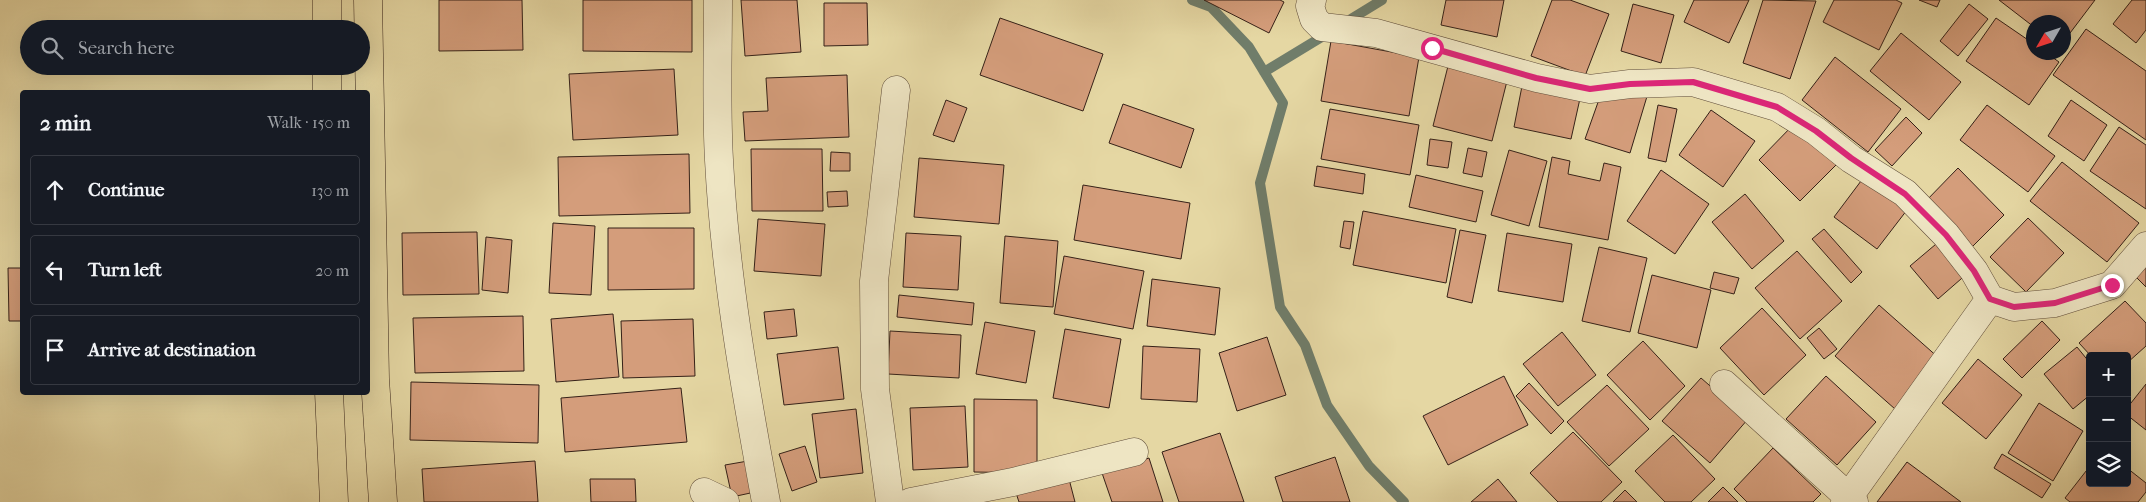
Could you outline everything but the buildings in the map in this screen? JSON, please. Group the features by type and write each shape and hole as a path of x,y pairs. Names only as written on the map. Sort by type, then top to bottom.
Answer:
{"main road":[{"path":"326,0 327,20"},
{"path":"368,0 368,20"},
{"path":"327,75 327,90"},
{"path":"369,75 370,90"},
{"path":"370,108 375,379 383,502"},
{"path":"329,395 334,502"}],"street":[{"path":"718,0 719,159 728,269 745,393 766,502"},
{"path":"1312,0 1310,6 1314,19 1322,27 1376,34 1536,78 1590,89 1630,84 1693,82 1777,107 1816,131 1851,158 1905,194 1946,235 1974,271 1990,299 2014,307 2055,303 2112,285 2146,246"},
{"path":"890,502 874,389 874,281 896,90"},
{"path":"1724,384 1849,501 1990,299"},
{"path":"911,502 1013,482 1134,452"}],"waterway":[{"path":"1192,0 1211,7 1249,47 1283,103 1260,183 1280,307 1305,345 1327,405 1369,466 1404,502"},
{"path":"1351,19 1382,0"},
{"path":"1264,72 1325,35"}],"route":[{"path":"1432,48 1536,78 1590,89 1630,84 1693,82 1777,107 1816,131 1851,158 1905,194 1946,235 1974,271 1990,299 2014,307 2055,303 2112,285"}]}
